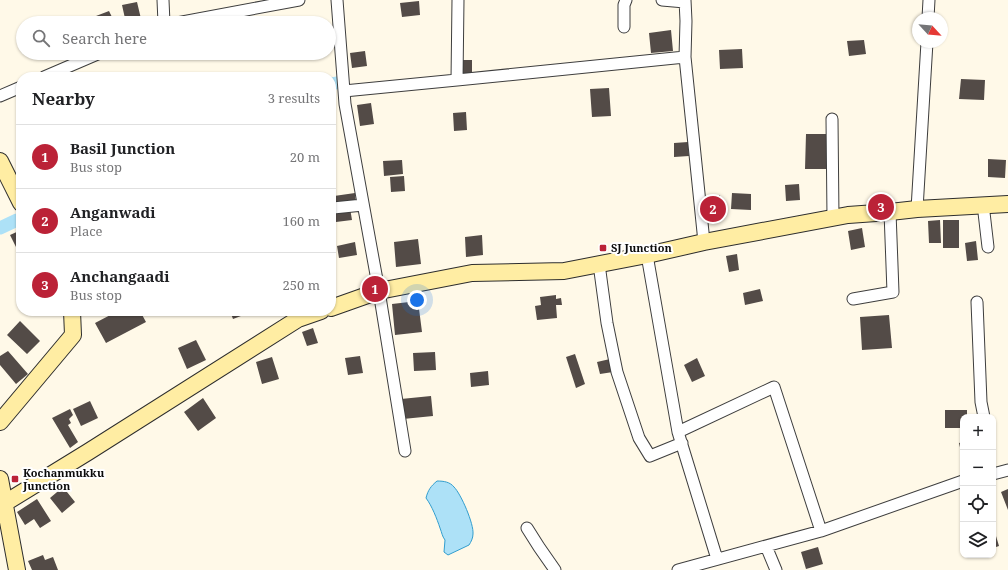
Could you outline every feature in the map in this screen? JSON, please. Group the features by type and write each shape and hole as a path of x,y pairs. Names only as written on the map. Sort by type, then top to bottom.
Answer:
{"main road":[{"path":"0,162 16,193"},
{"path":"336,306 380,291 472,273 564,271 704,242 848,215 983,204 1008,204"},
{"path":"0,422 73,334 72,316"},
{"path":"5,502 88,452 298,319 307,316"},
{"path":"0,479 5,502 4,526 17,570"}],"street":[{"path":"163,0 164,16"},
{"path":"214,16 299,0"},
{"path":"337,0 344,91 363,205 380,291 405,452"},
{"path":"457,80 458,0"},
{"path":"624,27 624,5 626,0"},
{"path":"662,0 685,1 685,56 704,242"},
{"path":"928,12 929,0"},
{"path":"917,209 927,48"},
{"path":"344,91 685,56"},
{"path":"56,72 84,60"},
{"path":"0,96 16,89"},
{"path":"832,119 833,218"},
{"path":"983,204 988,247"},
{"path":"336,208 363,205"},
{"path":"853,299 894,292 890,212"},
{"path":"647,255 678,432 717,559"},
{"path":"599,264 607,323 617,372 639,438 650,456 682,443"},
{"path":"977,302 981,402 983,414"},
{"path":"678,432 774,387 821,531"},
{"path":"996,473 1008,470"},
{"path":"678,570 821,531 960,481"},
{"path":"528,528 538,547 555,570"},
{"path":"766,546 776,570"}],"water":[{"path":"437,481 449,483 457,491 466,509 473,529 473,537 469,545 448,555 444,552 445,540 426,498 430,488"}],"building":[{"path":"419,1 420,15 402,17 400,3"},
{"path":"137,2 140,16 124,16 122,5"},
{"path":"109,11 112,16 96,16"},
{"path":"671,30 673,51 651,53 649,33"},
{"path":"864,40 866,54 849,56 847,41"},
{"path":"742,49 743,68 720,69 719,50"},
{"path":"365,51 367,66 352,68 350,53"},
{"path":"463,60 472,60 472,75 463,76"},
{"path":"961,79 985,80 984,100 959,99"},
{"path":"609,88 611,116 592,117 590,89"},
{"path":"371,103 374,124 360,126 357,105"},
{"path":"466,112 467,130 454,131 453,113"},
{"path":"806,134 827,134 827,169 805,169"},
{"path":"688,142 689,156 674,157 674,143"},
{"path":"988,159 1006,160 1005,178 988,177"},
{"path":"402,160 403,174 384,176 383,161"},
{"path":"404,176 405,191 391,192 390,177"},
{"path":"799,184 800,200 786,201 785,185"},
{"path":"355,193 356,204 336,206 336,196"},
{"path":"732,193 751,194 751,210 731,209"},
{"path":"720,195 722,221 706,222 704,198"},
{"path":"350,208 352,220 336,222 336,210"},
{"path":"940,220 941,243 929,243 928,221"},
{"path":"943,220 959,220 959,248 943,248"},
{"path":"862,228 865,247 851,250 848,231"},
{"path":"16,232 16,247 10,235"},
{"path":"482,235 483,255 466,257 465,237"},
{"path":"418,239 421,264 396,267 394,242"},
{"path":"976,241 978,260 967,261 965,243"},
{"path":"355,242 357,255 339,258 337,246"},
{"path":"737,254 739,270 729,272 726,256"},
{"path":"760,289 763,301 745,305 743,293"},
{"path":"556,295 556,299 561,298 562,305 556,305 557,318 537,320 535,306 541,305 540,297"},
{"path":"418,301 422,332 395,335 392,304"},
{"path":"889,315 892,348 862,350 860,317"},
{"path":"108,316 143,316 146,322 106,343 95,323"},
{"path":"232,316 241,316 233,319"},
{"path":"20,321 40,341 27,354 7,335"},
{"path":"313,328 318,343 307,346 302,332"},
{"path":"196,340 206,360 187,369 178,348"},
{"path":"8,351 28,374 16,384 0,365 0,356"},
{"path":"435,352 436,370 414,371 413,353"},
{"path":"575,354 585,384 576,388 566,357"},
{"path":"360,356 363,373 348,375 345,358"},
{"path":"272,357 279,379 262,384 256,362"},
{"path":"697,358 705,376 692,382 684,365"},
{"path":"610,359 613,372 600,374 597,362"},
{"path":"488,371 489,385 471,387 470,373"},
{"path":"431,396 433,416 403,419 401,399"},
{"path":"203,398 216,418 198,431 184,412"},
{"path":"90,401 98,418 81,426 73,409"},
{"path":"70,409 73,415 69,419 71,423 68,425 78,442 70,448 52,418"},
{"path":"945,410 967,410 967,414 960,414 960,428 945,428"},
{"path":"63,487 75,502 62,513 50,498"},
{"path":"1008,489 1008,510 1001,492"},
{"path":"37,499 51,521 40,528 34,519 25,525 17,512"},
{"path":"996,536 999,546 996,547"},
{"path":"818,547 823,564 806,569 801,552"},
{"path":"43,555 45,560 53,557 58,570 32,570 28,561"}],"waterway":[{"path":"0,228 16,220"}],"place":[{"name":"Anchangaadi","path":"881,207"},
{"name":"Anganwadi","path":"713,209"},
{"name":"SJ Junction","path":"603,248"},
{"name":"Basil Junction","path":"375,289"},
{"name":"Kochanmukku Junction","path":"15,479"}]}
